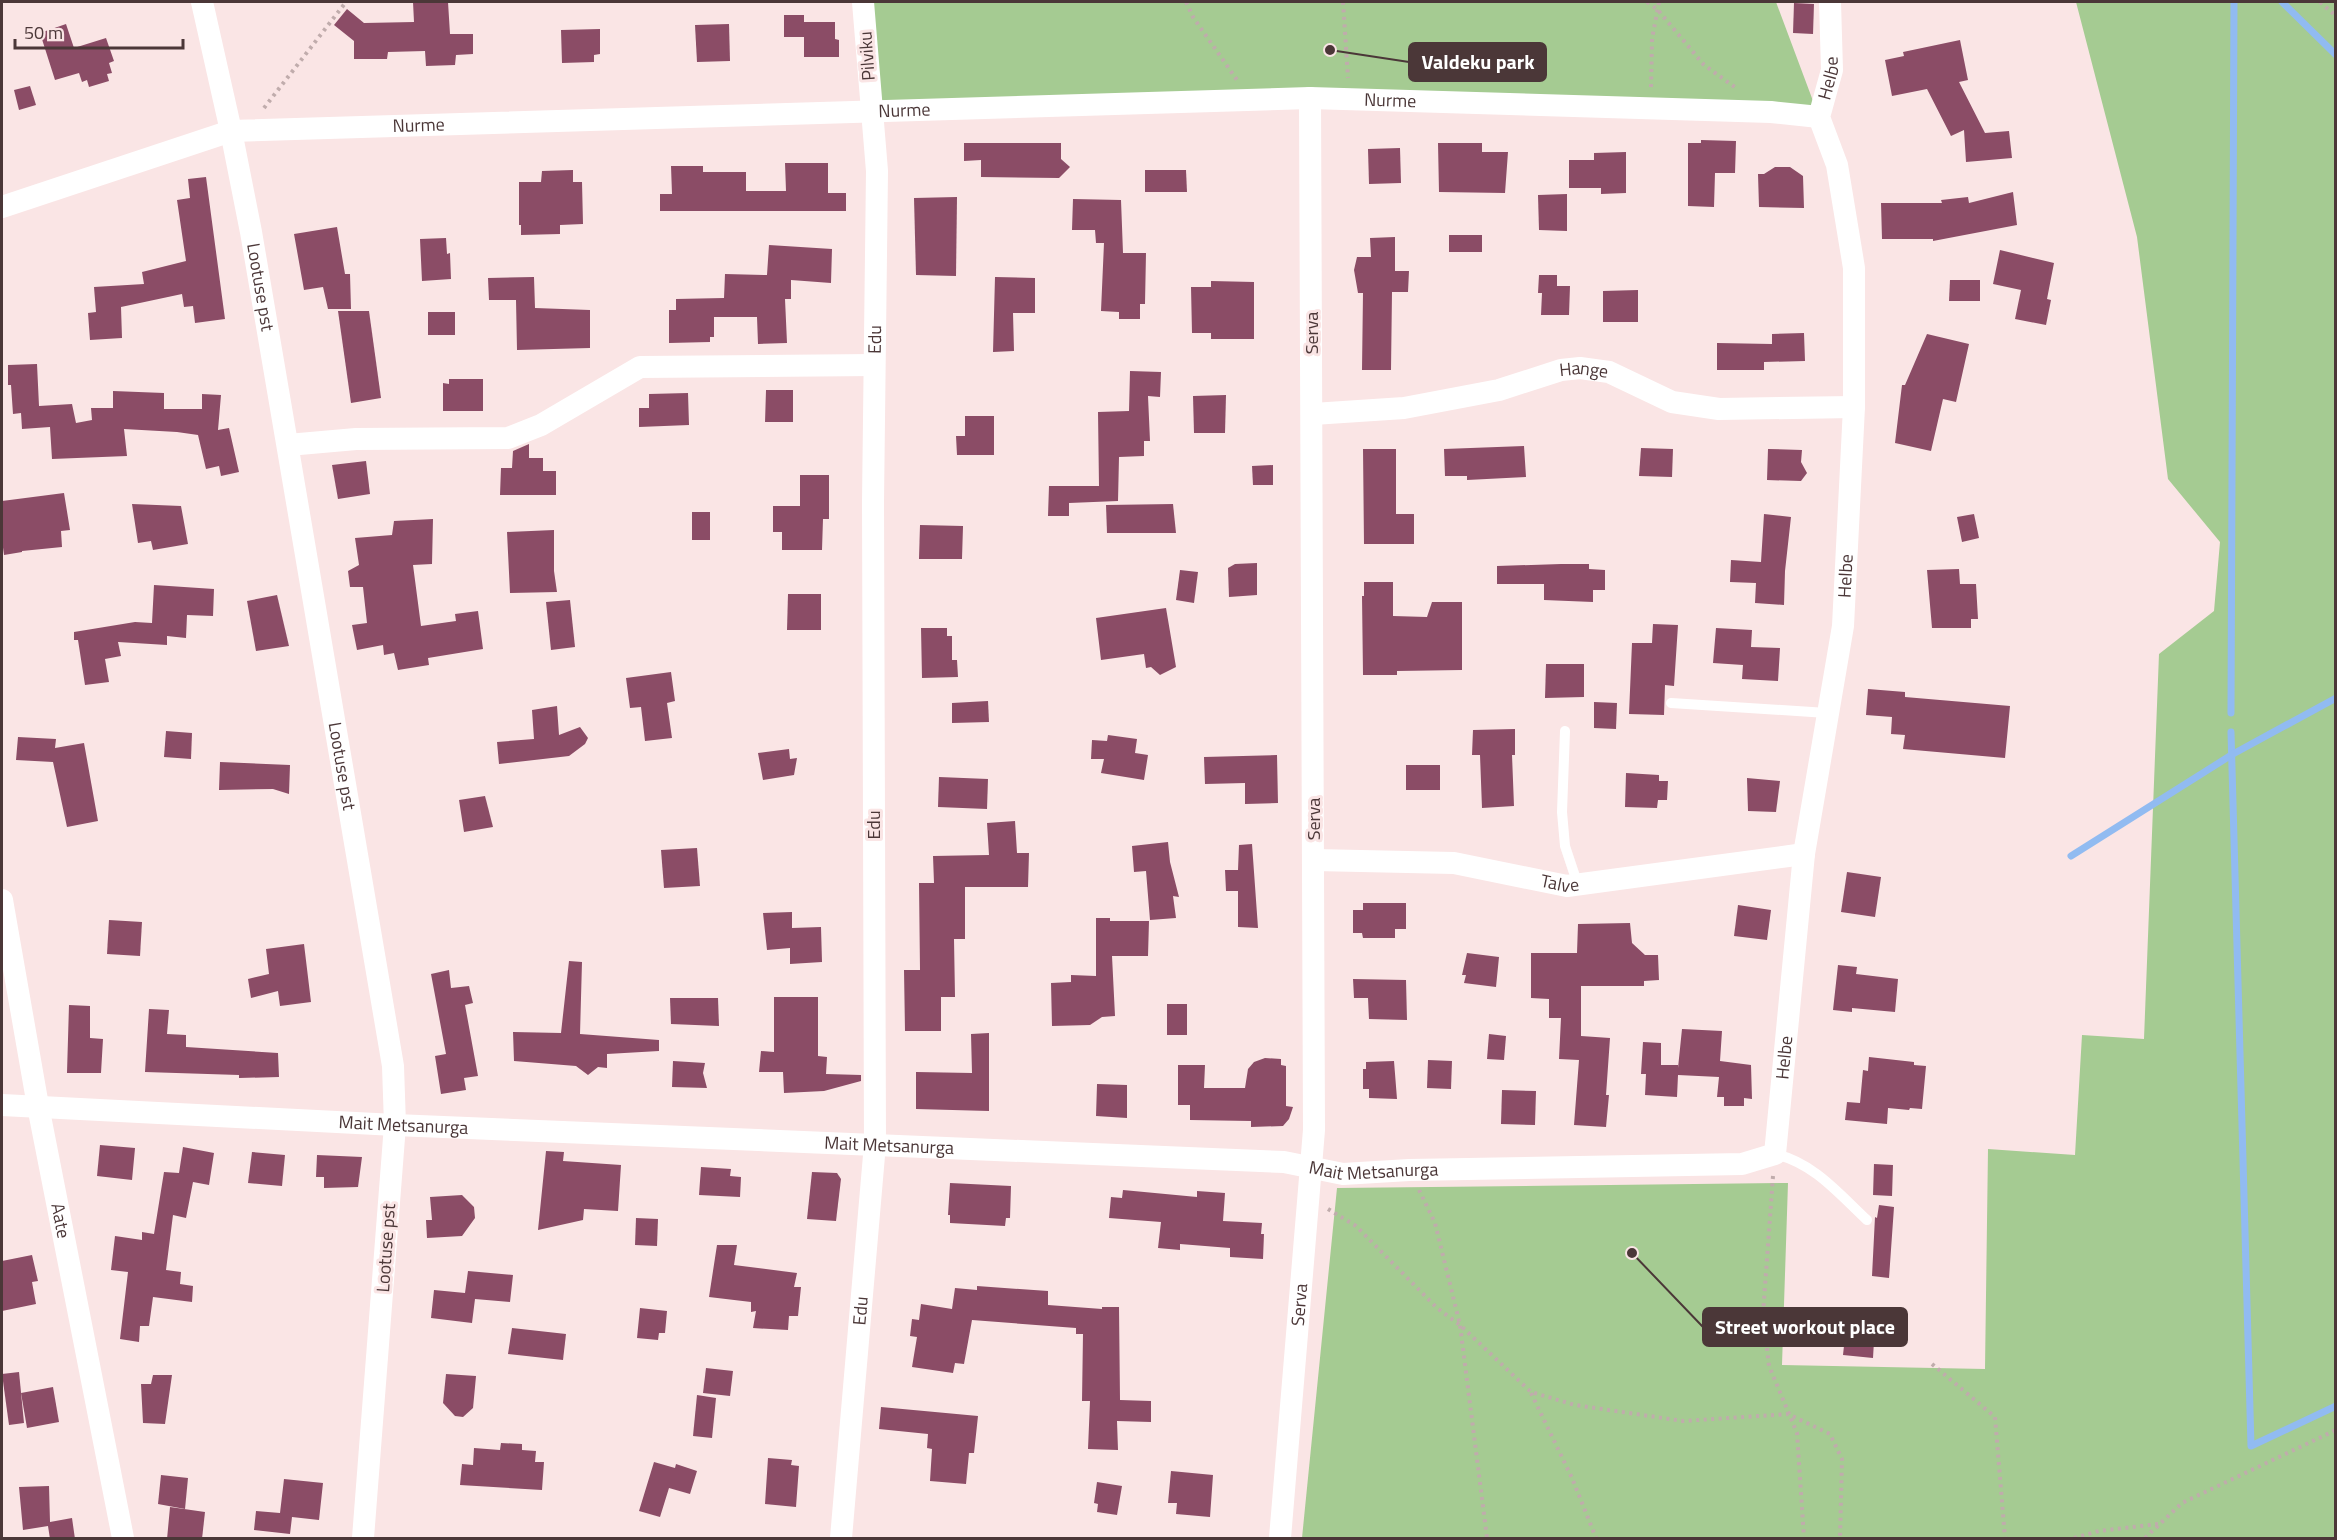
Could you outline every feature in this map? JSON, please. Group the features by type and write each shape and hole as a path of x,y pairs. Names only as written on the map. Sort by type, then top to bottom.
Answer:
{"street":[{"name":"Lootuse pst","path":"202,2 239,130 288,445 393,1066 395,1125 363,1539"},
{"name":"Pilviku","path":"863,2 870,110"},
{"name":"Helbe","path":"1775,1154 1804,854 1843,626 1854,407 1854,268 1837,165 1819,117 1832,70 1830,2"},
{"name":"Nurme","path":"2,207 239,130 1310,98 1771,112 1819,117"},
{"name":"Serva","path":"1280,1539 1314,1130 1310,98"},
{"name":"Edu","path":"841,1539 875,1144 874,365 877,171 870,110"},
{"path":"288,445 356,439 508,438 541,425 640,368 874,365"},
{"name":"Hange","path":"1312,414 1404,408 1499,390 1561,370 1580,368 1609,372 1672,402 1696,406 1719,409 1854,407"},
{"name":"Talve","path":"1314,860 1454,863 1567,886 1804,854"},
{"name":"Aate","path":"2,900 38,1106 123,1539"},
{"name":"Mait Metsanurga","path":"2,1106 395,1125 1284,1162 1343,1174 1409,1170 1742,1164 1775,1154"}],"lane":[{"path":"1671,703 1827,713"},
{"path":"1565,731 1562,812 1566,846 1578,885"},
{"path":"1775,1154 1791,1158 1813,1169 1867,1220"}],"path":[{"path":"239,130 346,2"},
{"path":"1186,2 1193,17 1251,100"},
{"path":"1343,2 1350,99"},
{"path":"1647,2 1657,9 1704,65 1742,92"},
{"path":"1650,108 1653,39 1659,2"},
{"path":"2320,2 2336,16"},
{"path":"1775,1154 1763,1314 1769,1366 1797,1433 1804,1539"},
{"path":"1409,1170 1435,1223 1460,1325 1487,1539"},
{"path":"1310,1198 1356,1226 1437,1308 1460,1325 1531,1392 1572,1478 1596,1539"},
{"path":"1932,1364 1995,1417 2005,1539"},
{"path":"1531,1392 1575,1405 1683,1421 1788,1414 1830,1434 1842,1459 1840,1539"},
{"path":"2145,1539 2182,1503 2336,1430"},
{"path":"2074,1539 2099,1531 2161,1524"}],"green space":[{"path":"863,2 1776,2 1819,117 1310,98 870,110"},
{"path":"2076,2 2335,2 2335,1538 1302,1538 1337,1188 1788,1183 1782,1365 1985,1369 1988,1149 2075,1155 2082,1035 2144,1039 2159,654 2214,611 2220,542 2168,479 2137,237"}],"building":[{"path":"413,2 448,2 450,34 473,34 473,54 456,55 455,65 426,66 425,51 388,52 387,59 354,59 354,41 334,25 347,9 364,23 414,22"},
{"path":"1794,3 1814,4 1813,34 1793,33"},
{"path":"784,15 804,15 804,22 835,22 835,39 839,40 839,57 804,57 804,37 784,37"},
{"path":"66,24 74,48 106,38 114,61 109,63 112,73 107,74 109,81 89,87 87,80 82,82 79,73 55,80 40,33"},
{"path":"729,24 730,61 697,62 695,25"},
{"path":"600,29 600,54 594,55 594,62 562,63 561,30"},
{"path":"1960,40 1968,80 1959,82 1985,133 2009,131 2012,158 1966,162 1964,130 1951,136 1927,89 1892,96 1885,60 1904,56 1903,52"},
{"path":"30,86 36,105 19,110 14,90"},
{"path":"1701,140 1736,141 1735,173 1715,173 1714,207 1688,206 1688,143 1701,143"},
{"path":"964,143 1061,143 1061,159 1070,167 1059,178 981,177 981,160 964,161"},
{"path":"1438,143 1482,143 1482,152 1508,152 1505,193 1439,192"},
{"path":"1400,148 1401,183 1369,184 1368,149"},
{"path":"1626,152 1626,193 1601,194 1601,188 1569,188 1569,160 1594,160 1594,153"},
{"path":"785,163 828,163 828,193 846,193 846,211 660,211 660,194 672,194 671,166 703,166 703,172 746,172 746,191 786,191"},
{"path":"1775,167 1790,167 1803,176 1804,208 1759,207 1758,174 1764,174"},
{"path":"573,170 573,182 582,182 583,224 560,225 560,234 521,235 519,182 541,182 542,171"},
{"path":"1145,170 1186,170 1187,192 1145,192"},
{"path":"206,177 225,319 195,323 193,306 184,307 182,294 121,307 122,338 90,340 88,313 96,312 94,287 144,284 142,272 186,261 177,200 190,198 188,179"},
{"path":"2013,192 2017,225 1933,241 1933,239 1882,239 1881,203 1942,203 1941,200 1968,197 1969,203"},
{"path":"1567,194 1567,231 1539,230 1538,195"},
{"path":"957,197 956,276 916,275 914,198"},
{"path":"1073,199 1121,200 1123,253 1146,253 1145,304 1140,304 1140,319 1119,319 1119,312 1101,311 1104,243 1096,243 1095,230 1072,230"},
{"path":"337,227 345,274 350,274 351,309 328,309 323,287 304,290 294,234"},
{"path":"1449,235 1482,235 1482,252 1449,252"},
{"path":"1395,237 1395,271 1409,271 1408,292 1392,292 1391,370 1362,370 1363,293 1358,293 1354,270 1357,257 1371,257 1370,238"},
{"path":"446,238 447,254 450,253 451,279 422,281 420,239"},
{"path":"769,245 832,249 831,283 791,280 791,299 785,299 787,343 758,344 757,317 714,317 714,337 710,337 710,342 669,343 669,310 676,310 676,299 724,298 725,274 767,275"},
{"path":"2000,250 2054,263 2047,299 2051,300 2046,325 2015,319 2021,290 1993,284"},
{"path":"1539,275 1557,275 1557,286 1570,286 1569,315 1541,315 1542,293 1538,293"},
{"path":"534,277 535,308 590,310 590,348 517,350 516,300 489,300 488,278"},
{"path":"995,277 1035,278 1035,313 1013,313 1014,351 993,352"},
{"path":"1950,280 1980,280 1980,301 1949,301"},
{"path":"1211,281 1254,282 1254,339 1211,339 1211,333 1192,333 1191,287 1211,287"},
{"path":"1638,290 1638,322 1603,322 1603,291"},
{"path":"338,311 369,311 381,398 351,403"},
{"path":"428,312 455,312 455,335 428,335"},
{"path":"1804,333 1805,361 1764,362 1764,370 1717,370 1717,343 1772,344 1772,334"},
{"path":"1927,334 1969,344 1956,402 1943,399 1931,451 1895,443 1902,385 1905,385"},
{"path":"37,364 39,406 72,404 76,423 92,420 91,408 113,408 113,391 164,393 164,409 202,409 202,394 221,395 218,430 229,428 239,472 221,476 219,466 206,469 198,435 177,432 124,429 127,456 52,459 50,427 22,429 21,413 13,414 11,385 8,385 8,365"},
{"path":"1130,371 1161,372 1160,397 1148,396 1150,441 1144,441 1144,456 1119,457 1118,501 1069,503 1069,516 1048,516 1049,486 1099,486 1098,412 1129,411"},
{"path":"449,379 483,379 483,411 443,411 443,383 449,384"},
{"path":"766,390 793,390 793,422 765,422"},
{"path":"688,393 689,425 639,427 639,408 649,408 649,394"},
{"path":"1226,395 1225,433 1194,433 1193,396"},
{"path":"965,416 994,416 994,455 957,455 956,436 965,436"},
{"path":"529,444 529,458 543,458 543,471 556,471 556,495 500,495 501,468 512,468 513,451"},
{"path":"1524,446 1526,477 1467,480 1467,476 1445,476 1444,449"},
{"path":"1641,448 1673,449 1672,477 1639,476"},
{"path":"1363,449 1396,449 1396,514 1414,514 1414,544 1364,544"},
{"path":"1768,449 1802,450 1801,462 1807,473 1801,481 1767,480"},
{"path":"366,461 370,494 338,499 332,465"},
{"path":"1273,465 1273,485 1253,485 1252,466"},
{"path":"800,475 829,475 829,519 823,519 822,550 782,550 782,532 773,532 773,506 800,506"},
{"path":"64,493 70,530 61,531 62,547 4,555 2,501"},
{"path":"132,504 181,506 188,544 153,550 151,541 138,543"},
{"path":"1173,504 1176,533 1107,533 1106,505"},
{"path":"692,512 710,512 710,540 692,540"},
{"path":"1764,514 1791,517 1784,605 1755,603 1756,583 1730,582 1731,560 1761,562"},
{"path":"1974,514 1979,538 1962,542 1957,517"},
{"path":"433,519 432,564 413,565 421,626 456,621 455,614 478,611 483,649 428,658 429,665 398,670 394,653 384,655 383,645 357,650 352,625 367,623 363,587 350,587 348,571 359,565 355,538 392,535 394,521"},
{"path":"920,525 963,526 962,559 919,559"},
{"path":"554,530 554,571 557,592 510,593 507,532"},
{"path":"1257,563 1257,595 1229,597 1228,568 1235,564"},
{"path":"1589,564 1589,569 1605,570 1605,590 1593,590 1593,602 1544,600 1544,584 1497,584 1497,566"},
{"path":"1959,569 1960,584 1976,584 1978,619 1971,619 1971,628 1932,628 1927,570"},
{"path":"1180,570 1198,572 1194,603 1176,600"},
{"path":"1364,582 1393,582 1393,616 1427,617 1432,602 1462,602 1462,670 1397,671 1397,675 1363,675 1362,596 1364,596"},
{"path":"154,585 214,589 213,616 187,615 186,638 167,636 167,645 118,642 121,656 105,659 109,682 85,685 78,640 74,640 74,632 135,622 152,623"},
{"path":"788,594 821,594 821,630 787,630"},
{"path":"277,595 289,646 256,651 247,601"},
{"path":"570,600 575,647 551,650 546,602"},
{"path":"1166,608 1176,667 1160,675 1151,667 1146,668 1144,654 1101,660 1096,618"},
{"path":"1653,624 1678,625 1674,686 1665,685 1664,715 1629,714 1632,643 1652,643"},
{"path":"921,628 947,628 947,636 952,636 952,660 957,660 958,677 922,678"},
{"path":"1716,628 1752,630 1751,647 1780,648 1778,681 1742,679 1743,665 1713,663"},
{"path":"1546,664 1584,664 1584,697 1545,698"},
{"path":"671,672 675,701 667,703 672,738 645,741 641,707 630,708 626,678"},
{"path":"1868,689 1905,692 1905,697 2010,706 2005,758 1903,749 1905,735 1891,734 1892,717 1866,715"},
{"path":"988,701 989,722 952,723 952,703"},
{"path":"1594,702 1617,703 1616,729 1594,728"},
{"path":"557,706 559,735 580,727 588,738 585,744 569,756 499,764 497,742 534,739 532,710"},
{"path":"1515,729 1515,755 1512,755 1514,806 1482,808 1480,755 1472,755 1473,730"},
{"path":"166,731 192,733 191,759 164,757"},
{"path":"1108,735 1137,739 1135,753 1148,755 1144,780 1101,773 1104,759 1091,759 1092,740 1107,741"},
{"path":"18,737 56,739 55,748 84,743 98,821 67,827 53,762 16,760"},
{"path":"789,749 790,759 797,758 794,775 763,780 758,753"},
{"path":"1277,755 1278,803 1245,804 1245,783 1205,784 1204,757"},
{"path":"220,762 290,765 289,794 273,789 219,790"},
{"path":"1406,765 1440,765 1440,790 1406,790"},
{"path":"1626,773 1659,775 1659,781 1668,781 1667,800 1658,800 1657,808 1625,807"},
{"path":"939,777 988,779 987,809 938,807"},
{"path":"1747,778 1780,781 1776,812 1748,811"},
{"path":"485,796 493,827 464,832 459,800"},
{"path":"1015,821 1017,853 1029,853 1028,887 965,887 965,939 954,939 955,997 941,997 941,1031 905,1031 904,970 920,970 919,883 934,883 933,856 989,855 987,823"},
{"path":"1168,842 1170,862 1179,897 1173,896 1176,918 1150,920 1146,871 1134,872 1132,846"},
{"path":"1252,844 1258,928 1238,927 1238,891 1226,891 1225,870 1238,870 1239,845"},
{"path":"697,848 700,886 664,888 661,850"},
{"path":"1847,872 1881,877 1875,917 1841,912"},
{"path":"1363,903 1406,903 1406,929 1395,929 1395,938 1363,938 1362,933 1353,933 1353,910 1363,910"},
{"path":"1738,905 1771,910 1767,940 1734,936"},
{"path":"792,912 792,928 821,927 822,962 790,964 790,948 767,950 763,913"},
{"path":"1096,918 1110,918 1110,921 1149,921 1148,956 1112,956 1115,1016 1102,1017 1090,1025 1052,1026 1051,983 1071,982 1071,975 1096,976"},
{"path":"109,920 142,922 140,956 107,954"},
{"path":"1630,923 1632,943 1645,955 1658,955 1659,980 1644,981 1644,986 1581,986 1581,1036 1610,1038 1606,1095 1609,1095 1606,1127 1574,1125 1579,1060 1559,1059 1561,1018 1549,1018 1549,999 1531,998 1531,953 1577,953 1578,924"},
{"path":"304,944 311,1002 280,1006 278,991 251,998 248,979 269,974 266,949"},
{"path":"1467,953 1499,957 1496,987 1464,983 1466,975 1462,975"},
{"path":"569,961 582,962 580,1034 659,1040 659,1051 607,1054 607,1068 598,1067 588,1075 576,1066 514,1061 513,1032 561,1033"},
{"path":"1838,965 1857,967 1856,974 1898,979 1895,1012 1852,1008 1852,1012 1833,1010"},
{"path":"449,970 451,988 469,986 473,1003 465,1005 478,1076 464,1078 466,1090 441,1094 435,1056 446,1054 431,974"},
{"path":"1353,979 1406,980 1407,1020 1369,1019 1368,998 1354,998"},
{"path":"774,997 818,997 818,1056 827,1057 826,1074 861,1075 861,1081 824,1091 784,1093 783,1072 759,1072 761,1051 774,1052"},
{"path":"670,998 718,998 719,1026 671,1024"},
{"path":"1167,1004 1187,1004 1187,1035 1167,1035"},
{"path":"69,1005 90,1006 90,1038 103,1039 101,1073 67,1073"},
{"path":"149,1009 169,1010 167,1034 186,1035 186,1047 278,1053 279,1077 239,1078 239,1075 145,1072"},
{"path":"1682,1029 1722,1031 1720,1061 1751,1065 1752,1099 1744,1098 1744,1106 1724,1106 1724,1097 1717,1097 1719,1077 1678,1075 1677,1097 1645,1095 1646,1074 1641,1074 1643,1042 1661,1043 1661,1065 1678,1065 1678,1068"},
{"path":"989,1033 989,1111 916,1109 916,1072 972,1073 971,1034"},
{"path":"1489,1034 1506,1036 1504,1060 1487,1059"},
{"path":"1869,1057 1914,1062 1914,1065 1926,1066 1922,1109 1888,1108 1887,1124 1845,1120 1847,1102 1860,1103 1863,1070 1868,1071"},
{"path":"1265,1058 1281,1059 1281,1065 1286,1066 1286,1106 1293,1107 1289,1119 1283,1126 1251,1127 1251,1121 1190,1120 1190,1105 1178,1105 1178,1065 1205,1065 1204,1088 1245,1088 1248,1069 1254,1062"},
{"path":"1428,1060 1452,1061 1451,1089 1427,1088"},
{"path":"673,1061 705,1063 703,1073 707,1088 672,1087"},
{"path":"1394,1061 1397,1099 1369,1098 1369,1089 1363,1089 1363,1069 1366,1069 1366,1062"},
{"path":"1097,1084 1127,1085 1127,1118 1096,1116"},
{"path":"1502,1090 1536,1091 1535,1125 1501,1124"},
{"path":"100,1145 135,1148 132,1180 97,1176"},
{"path":"183,1147 214,1153 209,1185 193,1182 186,1218 173,1215 166,1270 181,1272 180,1284 193,1286 192,1302 153,1297 149,1326 140,1326 139,1342 120,1339 128,1272 111,1270 115,1236 142,1240 142,1232 154,1234 164,1172 179,1173"},
{"path":"546,1151 564,1152 563,1161 621,1165 618,1211 584,1209 583,1220 538,1230"},
{"path":"252,1152 285,1155 282,1186 248,1183"},
{"path":"317,1155 362,1157 358,1187 324,1188 324,1177 316,1177"},
{"path":"1874,1164 1893,1165 1892,1196 1873,1195"},
{"path":"701,1167 731,1169 730,1176 741,1177 740,1197 699,1195"},
{"path":"812,1172 837,1173 841,1179 836,1221 807,1219"},
{"path":"950,1183 1011,1186 1010,1218 1006,1218 1005,1226 950,1223 950,1215 948,1215"},
{"path":"1123,1190 1197,1197 1197,1191 1225,1193 1223,1221 1262,1223 1263,1259 1230,1257 1230,1248 1180,1244 1180,1250 1158,1248 1161,1222 1109,1218 1111,1197 1122,1198"},
{"path":"462,1195 474,1207 475,1218 462,1236 427,1238 426,1220 432,1220 430,1197"},
{"path":"1879,1205 1894,1207 1889,1278 1872,1276 1875,1217 1877,1218"},
{"path":"636,1218 658,1219 657,1246 635,1245"},
{"path":"717,1245 737,1245 734,1265 797,1273 794,1287 801,1287 798,1316 789,1316 788,1330 753,1328 756,1311 751,1312 751,1302 709,1297"},
{"path":"32,1255 38,1281 32,1282 36,1304 2,1311 2,1261"},
{"path":"468,1271 513,1275 510,1302 475,1299 472,1323 431,1318 434,1290 465,1293"},
{"path":"977,1286 1048,1291 1048,1305 1102,1309 1102,1307 1119,1307 1120,1400 1151,1401 1151,1422 1117,1421 1118,1450 1088,1449 1090,1401 1082,1401 1083,1334 1076,1334 1076,1328 972,1320 964,1364 955,1363 953,1373 912,1367 917,1337 910,1336 912,1319 919,1320 921,1304 952,1309 955,1288 977,1290"},
{"path":"640,1308 667,1311 665,1333 659,1333 658,1340 637,1338"},
{"path":"1853,1322 1875,1324 1873,1358 1843,1355 1846,1327 1853,1328"},
{"path":"512,1328 566,1334 563,1360 508,1354"},
{"path":"706,1368 733,1371 730,1396 703,1393"},
{"path":"19,1372 24,1423 9,1425 2,1374"},
{"path":"446,1374 476,1376 473,1408 463,1417 455,1416 443,1403"},
{"path":"153,1375 172,1375 165,1424 143,1423 141,1384 151,1384"},
{"path":"53,1387 59,1422 27,1428 21,1393"},
{"path":"697,1395 716,1398 712,1438 693,1436"},
{"path":"881,1407 978,1416 974,1453 969,1453 966,1484 930,1481 932,1449 927,1448 928,1434 879,1429"},
{"path":"501,1443 522,1444 522,1450 536,1451 535,1462 544,1462 542,1490 460,1485 462,1464 473,1465 474,1448 500,1450"},
{"path":"768,1458 792,1460 791,1465 799,1466 796,1507 765,1504"},
{"path":"654,1462 675,1468 676,1464 697,1471 690,1494 669,1488 660,1517 639,1511"},
{"path":"1171,1471 1213,1475 1210,1517 1176,1514 1177,1503 1168,1503"},
{"path":"161,1475 188,1478 185,1509 158,1504"},
{"path":"284,1479 323,1483 319,1520 292,1517 290,1534 254,1530 256,1511 280,1513"},
{"path":"1097,1482 1122,1486 1117,1515 1097,1512 1098,1504 1094,1503"},
{"path":"49,1486 50,1522 72,1518 75,1539 50,1539 48,1526 23,1530 19,1487"},
{"path":"170,1507 205,1512 202,1539 167,1539"}],"waterway":[{"path":"2231,713 2234,2"},
{"path":"2282,2 2336,55"},
{"path":"2071,856 2233,754 2336,698"},
{"path":"2231,732 2251,1446 2336,1406"}],"place":[{"name":"Valdeku park","path":"1330,50"},
{"name":"Street workout place","path":"1632,1253"}]}
